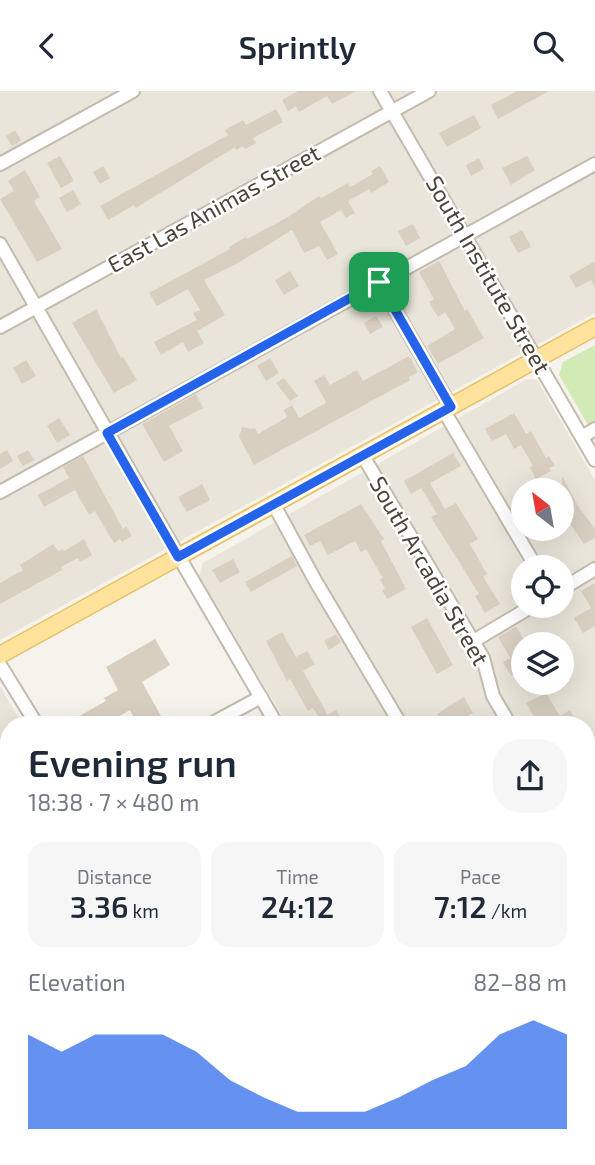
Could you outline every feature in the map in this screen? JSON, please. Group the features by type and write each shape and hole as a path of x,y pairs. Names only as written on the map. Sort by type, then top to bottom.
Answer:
{"main road":[{"path":"0,655 595,327"}],"street":[{"path":"0,164 133,91"},
{"name":"South Institute Street","path":"380,91 595,460"},
{"name":"East Las Animas Street","path":"0,327 429,91"},
{"path":"0,492 595,164"},
{"path":"0,244 272,716"},
{"path":"379,282 529,555"},
{"path":"582,437 595,429"},
{"name":"South Arcadia Street","path":"363,456 483,658 493,696 505,716"},
{"path":"274,505 396,716"},
{"path":"574,582 595,569"},
{"path":"472,642 512,618"},
{"path":"0,665 31,716"},
{"path":"225,716 261,697"}],"shaded area":[{"path":"0,91 595,91 595,313 0,640"},
{"path":"527,379 537,380 595,480 595,716 282,716 199,576 203,563"},
{"path":"0,686 17,716 0,716"}],"green space":[{"path":"595,345 595,437 559,375 563,362"}],"building":[{"path":"298,91 356,91 332,104 327,96 299,112 296,106 288,111 282,100"},
{"path":"517,91 549,91 498,119 491,105"},
{"path":"276,109 283,122 253,138 256,143 245,149 243,146 236,150 235,147 136,208 134,205 108,220 100,206 228,135 225,130 243,120 246,125"},
{"path":"474,115 481,128 447,147 439,133"},
{"path":"15,130 21,141 12,146 6,136"},
{"path":"60,156 74,181 61,188 47,163"},
{"path":"527,156 535,170 511,185 502,168"},
{"path":"479,158 484,169 471,176 466,165"},
{"path":"103,166 110,178 100,184 93,172"},
{"path":"380,166 389,182 371,193 369,189 348,201 355,213 346,218 341,210 320,222 338,254 327,260 319,246 304,253 292,230 204,280 225,315 197,331 204,343 188,352 183,342 161,355 154,342 197,320 193,313 200,310 188,289 157,306 149,293 230,249 229,247 246,237 247,239 288,217 319,196 321,198 348,183 350,187 373,174 371,171"},
{"path":"25,170 40,197 34,201 62,249 37,262 0,199 14,191 8,181"},
{"path":"73,190 81,204 67,212 59,198"},
{"path":"413,224 420,238 406,246 398,231"},
{"path":"522,230 531,247 518,253 509,237"},
{"path":"439,261 465,311 467,309 484,338 438,364 427,346 455,329 445,312 438,317 429,302 434,299 419,272"},
{"path":"595,261 595,288 591,280 576,288 569,276"},
{"path":"290,271 299,286 284,295 275,280"},
{"path":"401,281 405,289 396,294 391,286"},
{"path":"96,309 121,358 123,357 137,380 114,393 72,323"},
{"path":"376,316 383,327 370,334 364,323"},
{"path":"409,356 418,372 409,377 410,380 254,465 239,437 242,427 255,428 258,434 287,417 284,410 292,405 299,418 324,404 326,402 314,381 324,375 330,385 357,370 363,381"},
{"path":"270,358 279,373 266,381 257,366"},
{"path":"26,360 36,376 22,384 13,368"},
{"path":"284,378 298,396 290,401 276,383"},
{"path":"196,394 203,408 169,426 183,451 164,462 142,424"},
{"path":"514,413 526,434 531,431 546,458 549,456 555,466 549,468 551,471 536,478 530,467 533,466 521,445 514,449 506,434 492,441 485,429"},
{"path":"59,418 70,435 57,443 47,426"},
{"path":"7,450 13,461 0,469 0,454"},
{"path":"28,450 34,460 23,466 17,456"},
{"path":"453,453 461,466 430,483 445,509 456,503 478,539 470,544 487,574 483,577 500,604 485,613 475,596 479,594 431,517 437,514 421,488 411,494 404,481"},
{"path":"83,456 123,529 126,526 132,536 122,542 120,539 114,543 95,511 89,515 75,490 44,507 38,495 69,478 63,467"},
{"path":"202,484 210,500 187,512 178,497"},
{"path":"574,498 595,529 595,538 584,544 574,529"},
{"path":"361,504 384,539 381,541 406,589 387,599 382,590 385,589 380,579 383,578 366,549 361,552 355,541 328,555 320,541 310,546 304,535"},
{"path":"84,539 92,555 80,562 78,558 61,567 62,570 0,604 0,583 23,570 20,565 53,544 58,551 64,551"},
{"path":"292,556 297,566 251,592 245,582"},
{"path":"233,559 240,572 220,583 212,570"},
{"path":"595,583 595,626 583,633 574,618 591,608 581,591"},
{"path":"427,618 453,665 437,674 411,627"},
{"path":"516,626 519,632 511,632 511,676 503,662 510,658 498,637"},
{"path":"282,632 296,657 307,651 315,664 303,671 328,715 336,710 340,716 318,716 313,708 308,711 290,679 287,681 266,641"},
{"path":"336,634 341,642 329,650 324,641"},
{"path":"155,639 170,665 142,682 161,716 133,716 130,710 120,716 80,716 106,701 104,698 118,690 106,667"},
{"path":"547,695 560,716 534,716 526,703"},
{"path":"464,697 473,713 468,716 437,714"},
{"path":"570,710 573,716 560,716"}],"route":[{"path":"379,282 451,407 178,557 107,433 379,282"}]}
